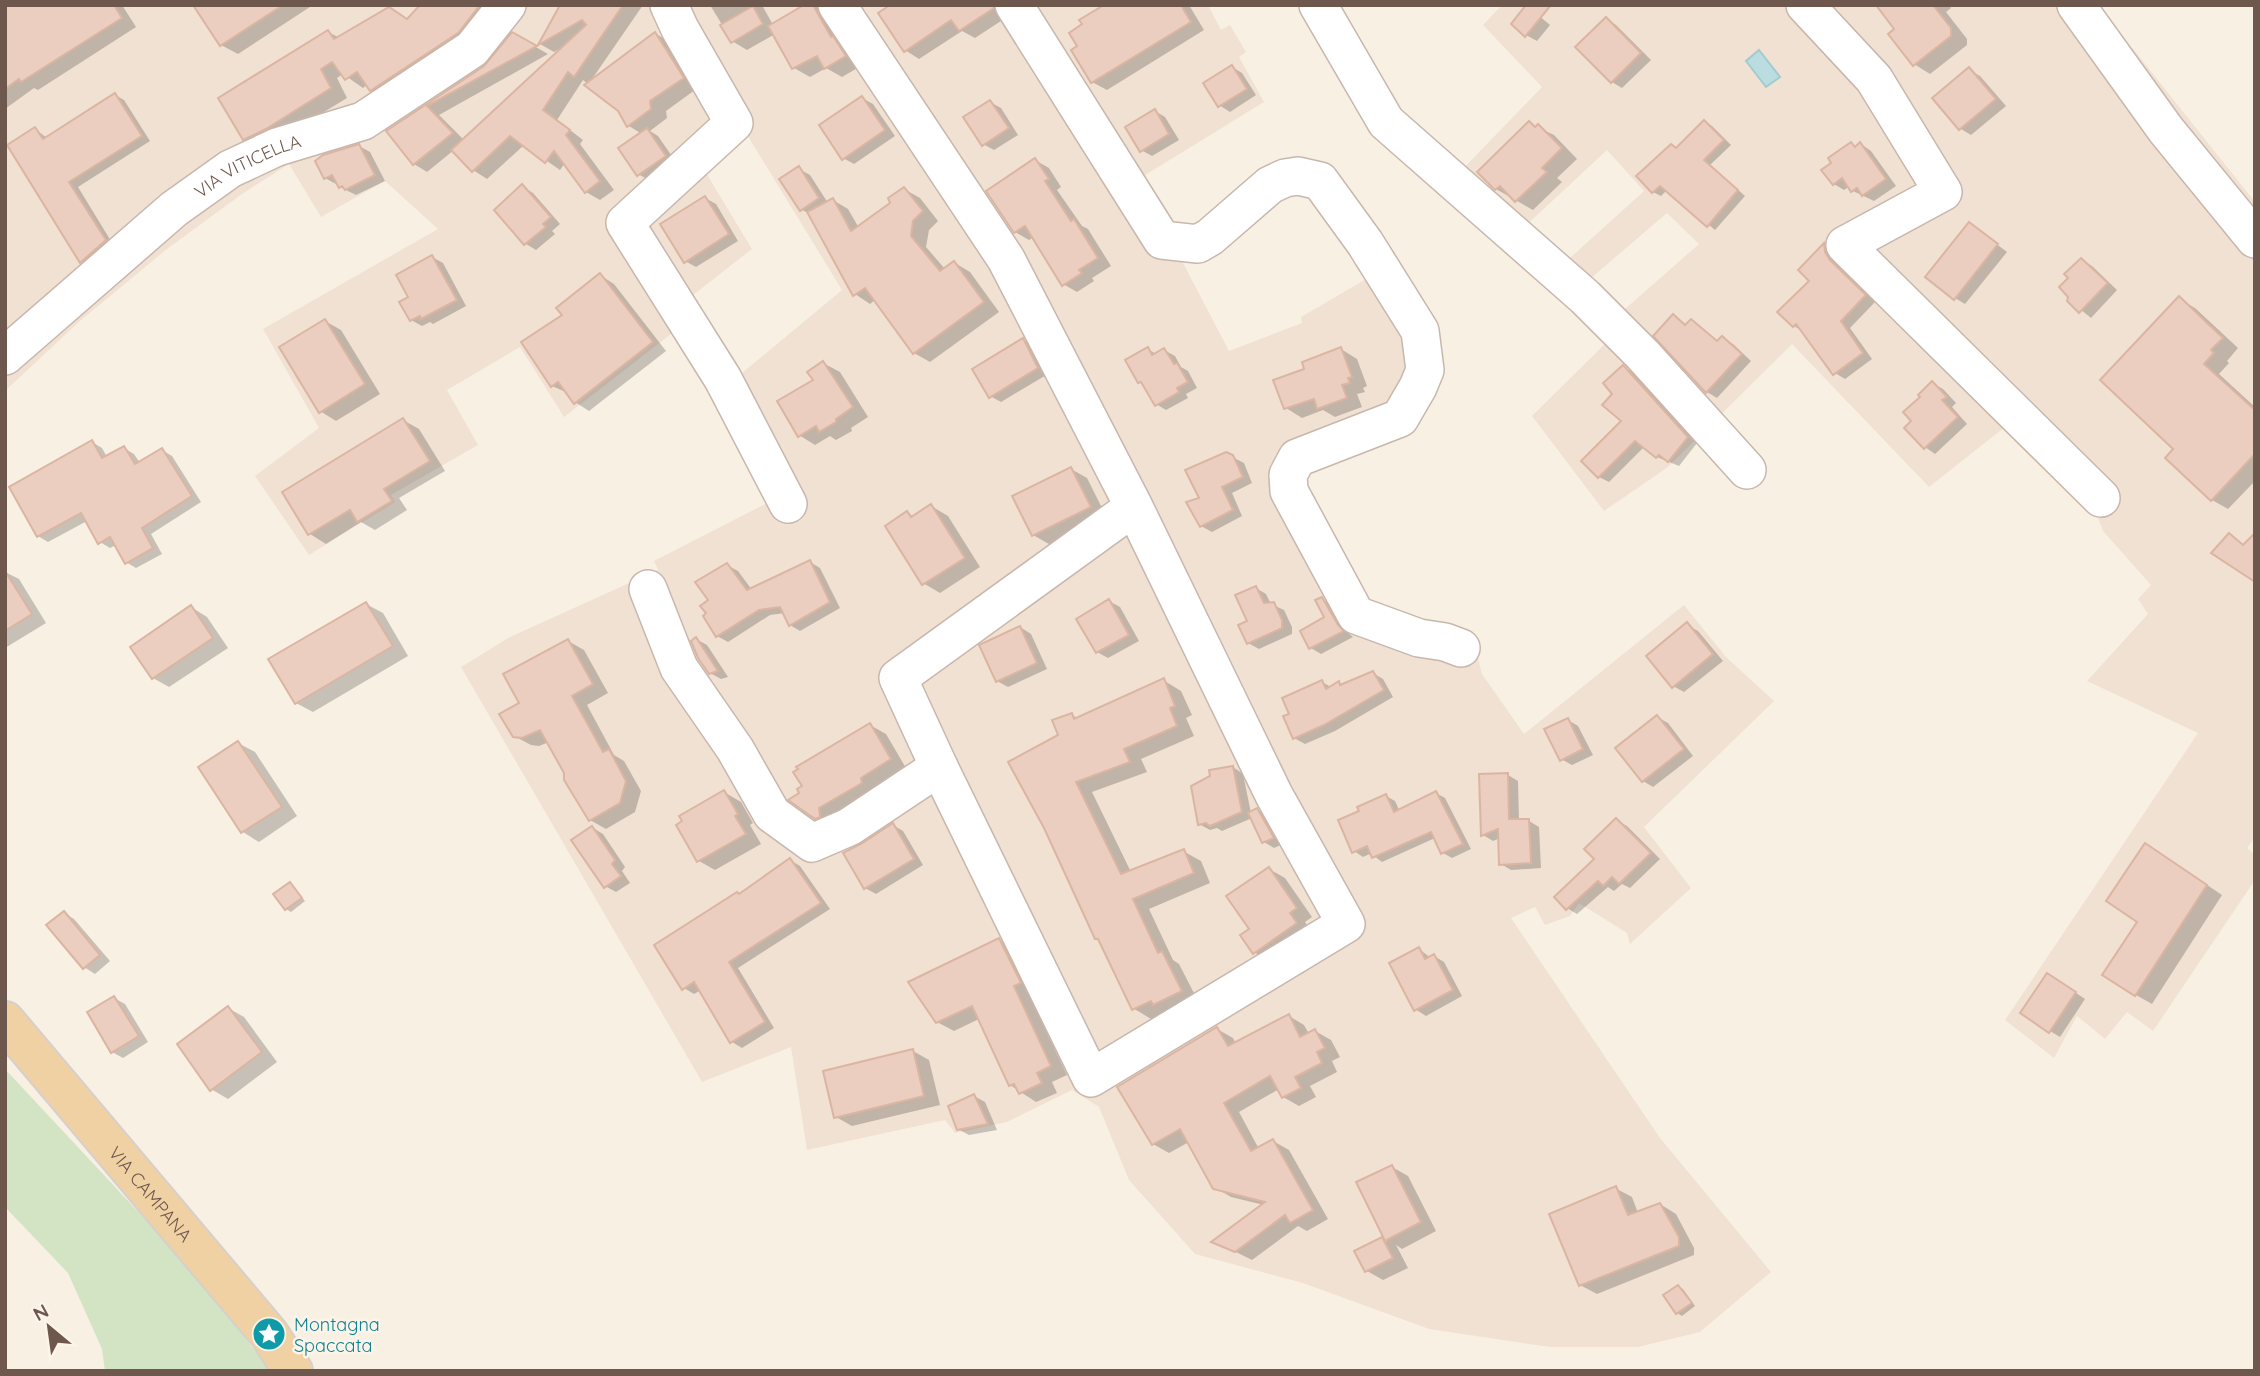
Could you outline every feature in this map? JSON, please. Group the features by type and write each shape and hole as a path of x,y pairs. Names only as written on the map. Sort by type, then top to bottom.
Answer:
{"main road":[{"name":"VIA CAMPANA","path":"5,1021 269,1334 293,1371"}],"street":[{"name":"VIA VITICELLA","path":"5,356 174,209 230,169 277,147 363,121 472,49 507,5"},
{"path":"669,5 734,123 625,223 723,379 788,505"},
{"path":"837,5 1006,259 1134,507 1274,795 1346,924 1091,1078 898,678 1134,507"},
{"path":"1014,5 1162,240 1198,244 1270,186 1285,178 1298,176 1320,181 1365,243 1420,331 1424,370 1418,387 1400,418 1297,458 1288,475 1289,491 1356,615 1419,638 1445,642 1461,648"},
{"path":"1318,5 1386,121 1585,297 1643,355 1747,470"},
{"path":"1805,5 1874,79 1943,192 1845,245 2101,498"},
{"path":"2076,5 2166,130 2255,239"},
{"path":"648,589 679,668 735,748 772,814 812,842 849,827 939,767"}],"shaded area":[{"path":"5,5 1208,5 1221,30 1230,25 1246,52 1239,57 1264,102 1142,177 1168,234 1229,351 1302,323 1301,317 1373,275 1418,354 1400,403 1283,454 1359,605 1467,633 1480,646 1478,658 1482,674 1524,734 1684,605 1726,657 1774,701 1644,827 1691,888 1630,944 1627,933 1579,903 1570,916 1545,925 1535,907 1511,918 1660,1138 1771,1272 1700,1332 1638,1347 1550,1347 1429,1329 1303,1283 1195,1254 1129,1180 1099,1107 1072,1090 1007,1122 955,1133 945,1120 807,1150 791,1047 702,1082 461,667 510,637 658,570 654,561 771,501 718,393 842,290 746,133 703,168 752,249 683,303 693,317 564,417 520,347 447,390 478,445 391,495 395,502 309,555 255,476 319,428 263,329 438,229 385,181 321,217 289,164 242,194 167,249 80,321 5,391"},
{"path":"1502,5 2098,5 2255,202 2255,837 2247,848 2255,855 2255,880 2153,1031 2127,1012 2105,1039 2077,1016 2054,1058 2005,1020 2198,733 2087,681 2148,614 2138,599 2151,585 2103,531 2093,504 2010,423 1929,487 1792,344 1668,467 1604,511 1532,416 1625,324 1617,316 1699,244 1667,213 1583,285 1560,267 1644,191 1607,150 1520,231 1459,173 1542,87 1483,25"}],"green space":[{"path":"5,1069 200,1278 270,1371 105,1371 102,1349 68,1273 5,1207"}],"water":[{"path":"1759,50 1780,77 1766,87 1746,61"}],"building":[{"path":"5,5 114,5 122,18 21,82 19,79 5,89"},
{"path":"193,5 283,5 220,46"},
{"path":"420,5 480,5 458,33 370,91 357,72 345,80 332,62 321,69 331,88 266,129 243,140 218,98 328,30 334,39 389,7 407,19"},
{"path":"560,5 623,5 574,77 568,72 543,110 570,130 566,135 600,181 585,193 554,151 545,163 510,136 472,172 451,150 586,25 582,20 538,45"},
{"path":"804,5 813,5 831,37 833,36 846,56 824,69 817,56 792,69 768,26"},
{"path":"890,5 993,5 994,8 959,31 951,20 904,52 878,13"},
{"path":"1104,5 1181,5 1191,22 1091,83 1071,50 1077,46 1069,33 1082,24 1079,20"},
{"path":"1526,5 1551,5 1525,37 1511,24"},
{"path":"1876,5 1933,5 1951,28 1951,36 1913,66 1888,34 1894,29"},
{"path":"753,6 763,24 731,43 720,25"},
{"path":"1606,17 1641,53 1611,83 1575,47"},
{"path":"512,32 537,46 427,106 453,133 413,165 386,131 484,66"},
{"path":"655,32 684,78 650,101 651,109 627,127 618,111 584,85"},
{"path":"1232,65 1247,89 1218,107 1203,83"},
{"path":"1969,67 1996,99 1959,130 1932,98"},
{"path":"115,93 142,136 69,182 106,240 80,263 7,145 35,127 43,139"},
{"path":"862,96 885,130 842,160 819,125"},
{"path":"990,100 1009,128 982,146 963,117"},
{"path":"1155,109 1169,134 1140,152 1125,127"},
{"path":"1704,120 1724,140 1704,160 1738,190 1707,227 1660,186 1652,193 1636,176 1671,144 1676,148"},
{"path":"1529,121 1535,127 1538,124 1562,148 1542,168 1547,172 1515,202 1500,186 1495,190 1477,172"},
{"path":"647,128 666,156 637,176 618,148"},
{"path":"1851,142 1855,147 1860,142 1886,179 1862,196 1857,188 1851,192 1842,178 1833,185 1821,170 1831,163 1828,158"},
{"path":"359,144 375,175 345,190 342,186 339,188 332,175 324,179 315,161 323,155"},
{"path":"1035,158 1049,179 1045,181 1071,221 1074,219 1098,258 1079,270 1082,273 1062,286 1025,226 1014,233 986,191"},
{"path":"799,166 819,198 800,211 779,179"},
{"path":"522,184 551,217 543,224 546,227 524,245 494,210"},
{"path":"904,187 923,211 913,221 911,236 940,271 954,261 984,302 913,354 865,288 853,296 807,212 833,198 851,231 890,203 888,198"},
{"path":"705,196 729,234 684,263 660,224"},
{"path":"1969,222 1998,244 1954,300 1925,277"},
{"path":"1824,243 1830,260 1866,295 1841,321 1863,353 1833,375 1796,324 1793,327 1777,312 1809,281 1798,270"},
{"path":"432,255 457,300 421,319 420,316 410,321 399,302 408,297 396,275"},
{"path":"2081,258 2108,283 2079,313 2067,301 2068,297 2059,287 2068,278 2064,274"},
{"path":"600,273 653,342 574,404 558,382 551,387 521,342 562,315 556,308"},
{"path":"2179,296 2223,338 2211,350 2214,353 2204,364 2255,410 2255,454 2211,501 2165,458 2173,449 2100,380"},
{"path":"1673,314 1685,325 1691,319 1717,341 1722,336 1742,354 1706,393 1653,336"},
{"path":"325,319 365,384 319,413 279,347"},
{"path":"1023,338 1038,368 989,398 972,369"},
{"path":"1148,347 1152,355 1164,348 1188,382 1177,388 1179,392 1155,406 1125,360"},
{"path":"1341,347 1352,377 1348,378 1350,383 1342,385 1347,398 1317,409 1314,399 1284,409 1273,380 1304,369 1302,362"},
{"path":"823,361 853,407 819,432 816,426 798,437 777,401 813,380 807,372"},
{"path":"1623,365 1688,437 1668,462 1659,455 1656,458 1635,441 1598,478 1581,461 1621,421 1602,405 1612,394 1603,383"},
{"path":"1932,381 1947,397 1942,400 1958,417 1924,449 1904,428 1911,421 1903,412 1920,397 1918,395"},
{"path":"403,418 430,461 384,489 392,501 357,522 350,510 308,535 282,492"},
{"path":"92,440 102,458 124,446 135,464 162,448 192,496 142,528 153,548 125,564 110,537 98,544 81,513 37,537 9,487"},
{"path":"1226,452 1233,455 1243,477 1222,487 1233,510 1200,527 1186,502 1199,498 1185,470"},
{"path":"1071,467 1091,507 1032,536 1012,496"},
{"path":"931,504 965,558 922,585 885,526 907,511 911,517"},
{"path":"2229,533 2243,545 2255,533 2255,582 2211,553"},
{"path":"810,560 830,602 789,626 780,607 759,610 716,637 703,616 706,613 700,606 708,600 695,582 727,563 747,590"},
{"path":"5,571 32,614 5,631"},
{"path":"1256,586 1264,603 1274,602 1282,620 1282,628 1247,644 1238,625 1247,621 1235,595"},
{"path":"1322,597 1344,631 1309,649 1300,631 1324,617 1315,600"},
{"path":"1109,599 1129,635 1096,653 1076,619"},
{"path":"366,602 393,646 295,704 268,659"},
{"path":"191,605 213,638 152,679 130,647"},
{"path":"1687,622 1713,654 1672,688 1646,656"},
{"path":"1020,626 1037,663 996,682 979,645"},
{"path":"696,637 718,671 709,674 698,658 691,641"},
{"path":"568,639 593,684 572,696 603,752 609,749 626,781 620,803 589,821 564,780 564,773 540,730 522,738 513,737 499,714 519,703 503,674"},
{"path":"1373,671 1384,690 1324,725 1293,739 1283,716 1289,714 1282,698 1322,680 1326,689 1339,681 1340,685"},
{"path":"1164,678 1175,706 1170,708 1177,726 1124,749 1130,762 1076,782 1121,874 1184,849 1194,873 1133,899 1158,953 1162,951 1182,991 1153,1005 1151,1001 1132,1010 1098,939 1095,939 1044,828 1008,762 1058,735 1052,720 1072,713 1074,719"},
{"path":"1657,715 1684,749 1642,782 1615,748"},
{"path":"1568,718 1583,749 1560,761 1544,729"},
{"path":"870,723 891,759 861,778 862,783 819,808 820,817 815,819 788,800 799,793 797,789 802,786 793,772 798,769 796,767"},
{"path":"238,741 282,807 241,833 198,767"},
{"path":"1233,766 1242,812 1210,826 1206,823 1198,825 1191,786 1210,776 1209,770"},
{"path":"1508,773 1509,819 1529,819 1531,863 1499,865 1498,829 1481,836 1479,774"},
{"path":"724,790 746,834 697,862 676,825 682,821 679,816"},
{"path":"1436,791 1463,844 1441,854 1431,832 1372,858 1367,846 1352,853 1338,820 1359,811 1357,807 1386,794 1394,812"},
{"path":"1257,808 1274,838 1262,843 1248,813"},
{"path":"1616,818 1651,853 1619,884 1612,877 1603,886 1598,881 1566,910 1554,897 1594,859 1584,849"},
{"path":"893,823 914,859 864,889 843,853"},
{"path":"592,826 615,860 612,864 621,876 604,888 571,840"},
{"path":"2145,843 2207,885 2135,996 2102,975 2137,922 2106,901"},
{"path":"790,858 821,903 729,962 765,1022 730,1043 694,982 682,990 654,945 737,892 739,894"},
{"path":"1269,867 1297,908 1290,913 1297,923 1253,954 1240,935 1249,929 1226,896"},
{"path":"290,882 302,898 285,910 273,894"},
{"path":"64,911 100,955 83,969 46,925"},
{"path":"999,938 1021,983 1014,986 1051,1066 1037,1073 1042,1083 1019,1094 1014,1084 1009,1086 972,1006 936,1023 908,982"},
{"path":"1419,947 1425,959 1434,954 1453,990 1414,1011 1389,963"},
{"path":"2047,973 2076,992 2049,1033 2020,1013"},
{"path":"114,996 139,1036 111,1053 87,1012"},
{"path":"228,1006 262,1052 210,1091 177,1044"},
{"path":"1289,1014 1300,1037 1315,1029 1325,1048 1317,1052 1322,1063 1295,1077 1301,1088 1282,1098 1270,1076 1224,1103 1251,1151 1273,1139 1313,1210 1290,1223 1285,1215 1235,1252 1211,1242 1265,1202 1213,1189 1180,1129 1152,1145 1117,1087 1217,1027 1228,1046"},
{"path":"913,1049 924,1096 834,1118 823,1071"},
{"path":"974,1094 988,1124 957,1130 948,1106"},
{"path":"1392,1165 1421,1222 1385,1241 1356,1182"},
{"path":"1616,1186 1628,1215 1660,1203 1679,1237 1679,1246 1579,1286 1549,1214"},
{"path":"1382,1237 1393,1258 1365,1272 1354,1251"},
{"path":"1678,1285 1692,1303 1676,1314 1663,1295"}],"place":[{"name":"Montagna Spaccata","path":"269,1334"}]}
